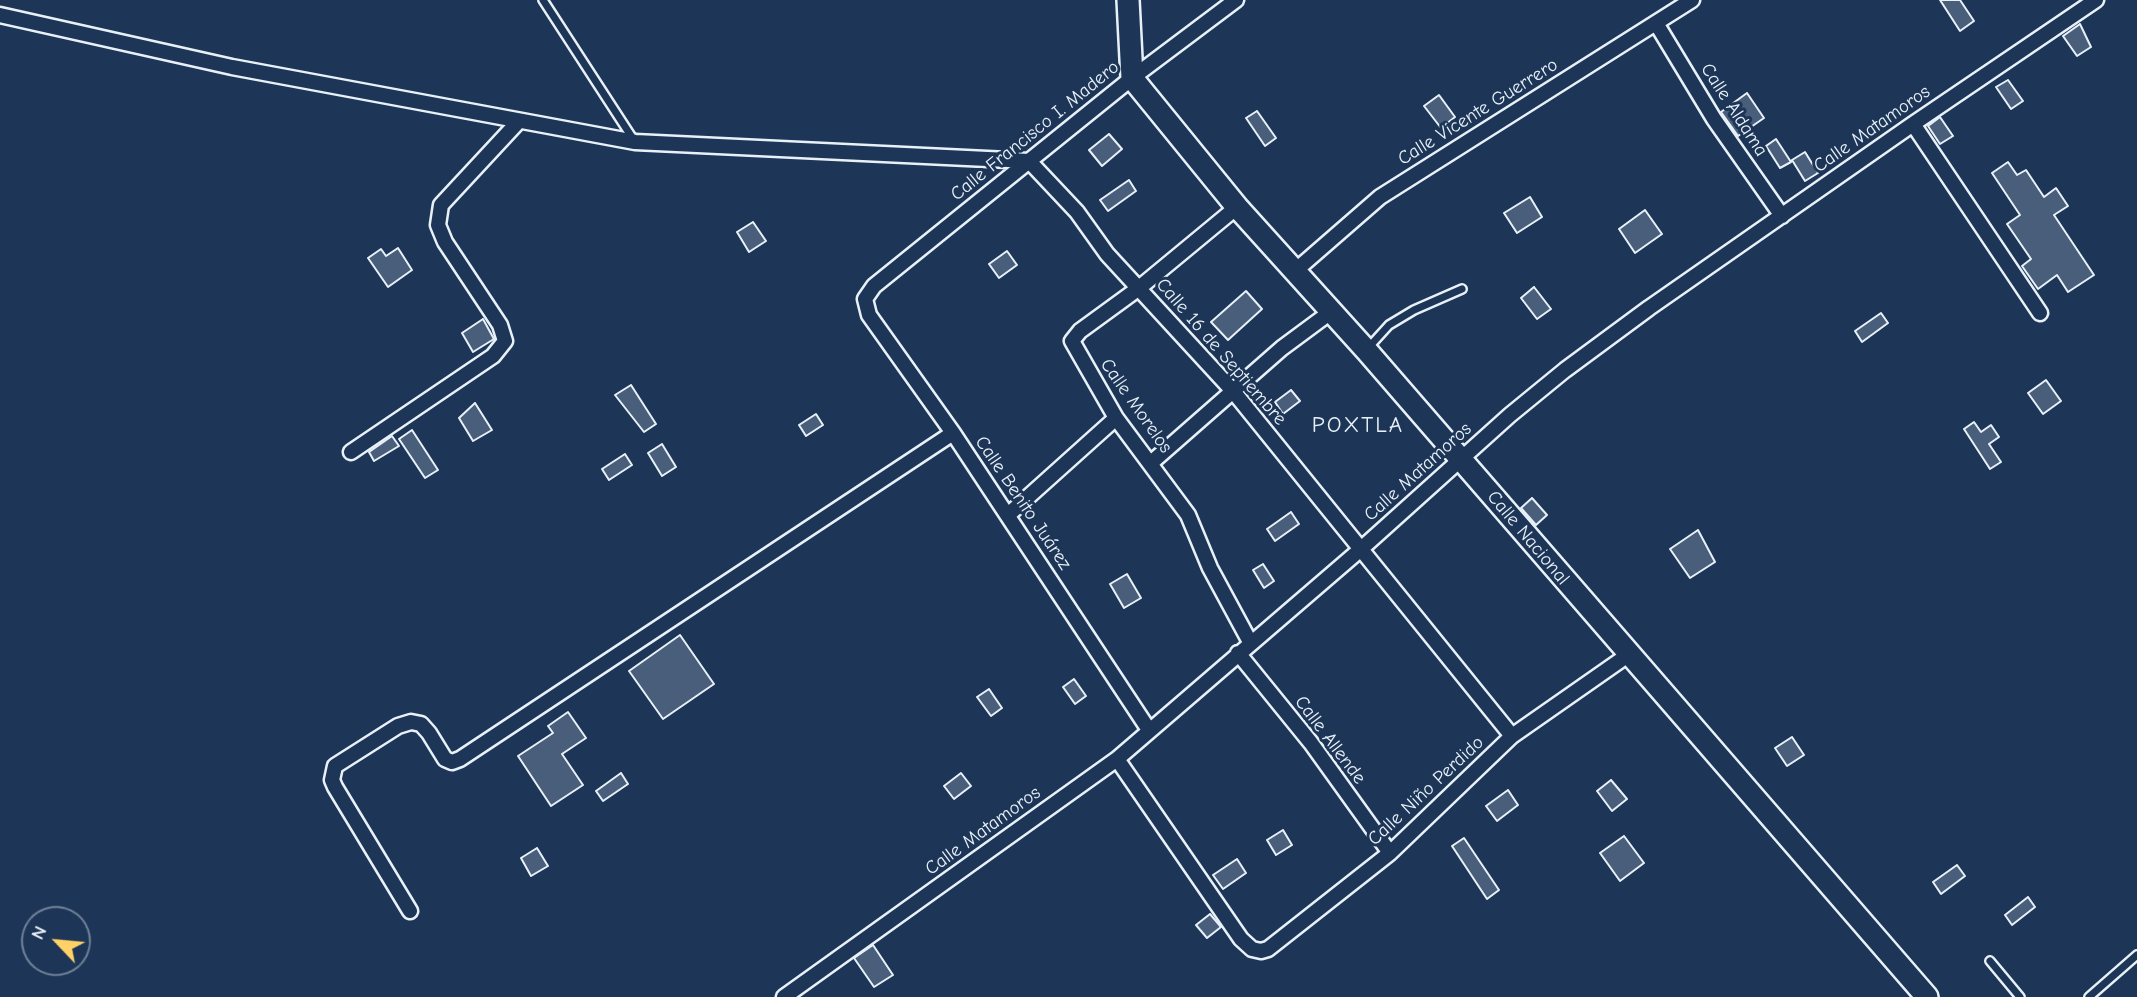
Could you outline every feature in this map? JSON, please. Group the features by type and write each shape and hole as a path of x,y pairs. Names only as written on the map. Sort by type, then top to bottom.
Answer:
{"street":[{"path":"1128,0 1132,78"},
{"name":"Calle Francisco I. Madero","path":"865,299 874,286 1029,161 1132,78 1236,0"},
{"name":"Calle Vicente Guerrero","path":"1295,271 1380,197 1692,0"},
{"name":"Calle Matamoros","path":"784,997 1117,759 1565,370 1913,124 2096,0"},
{"path":"0,15 232,67 635,142 1029,161"},
{"name":"Calle Aldama","path":"1656,23 1714,119 1782,216"},
{"name":"Calle Nacional","path":"1132,78 1237,207 1367,351 1628,656 1927,997"},
{"path":"351,452 493,356 505,341 500,325 445,242 438,225 441,205 519,121"},
{"path":"1913,124 2040,313"},
{"name":"Calle 16 de Septiembre","path":"1029,161 1077,212 1107,254 1233,391 1512,736"},
{"name":"Calle Morelos","path":"1237,207 1139,288 1080,331 1072,341 1116,418 1152,462 1188,515 1210,568 1250,642"},
{"name":"Calle Benito Juárez","path":"865,299 869,315 953,433 1149,730"},
{"path":"1152,462 1233,391 1332,311"},
{"path":"1008,515 1116,418"},
{"path":"410,911 335,787 332,780 335,766 398,726 411,722 421,724 445,760 452,762 460,759 953,433"},
{"name":"Calle Allende","path":"1238,653 1311,743 1390,853"},
{"name":"Calle Niño Perdido","path":"1117,759 1241,939 1252,949 1268,949 1390,853 1512,736 1628,656"}],"lane":[{"path":"543,0 635,142"},
{"path":"1367,351 1389,325 1443,295 1462,289"},
{"path":"2089,997 2137,955"},
{"path":"1990,961 2020,997"}],"building":[{"path":"1940,0 1960,0 1974,21 1960,31"},
{"path":"2080,24 2091,47 2077,56 2063,36"},
{"path":"2008,80 2023,101 2011,109 1996,87"},
{"path":"1747,93 1764,118 1738,136 1721,112"},
{"path":"1439,95 1455,117 1441,128 1424,106"},
{"path":"1257,111 1276,138 1265,146 1246,118"},
{"path":"1940,117 1953,136 1940,144 1928,126"},
{"path":"1109,134 1122,149 1102,166 1089,150"},
{"path":"1776,139 1791,162 1780,168 1766,146"},
{"path":"1805,152 1818,173 1805,181 1792,160"},
{"path":"2008,162 2017,175 2026,170 2044,197 2056,188 2068,206 2054,215 2094,275 2068,292 2057,275 2038,289 2022,266 2031,259 2007,224 2020,215 1992,173"},
{"path":"1129,180 1136,191 1108,211 1100,200"},
{"path":"1530,197 1542,217 1517,233 1504,213"},
{"path":"1645,210 1662,234 1635,253 1619,229"},
{"path":"753,222 766,241 749,252 737,232"},
{"path":"398,248 412,270 388,287 368,258 381,249 386,256"},
{"path":"1007,251 1017,265 999,278 989,264"},
{"path":"1534,287 1551,309 1537,319 1521,298"},
{"path":"1246,291 1262,309 1228,340 1211,322"},
{"path":"1881,313 1888,323 1862,342 1855,331"},
{"path":"483,319 494,339 473,352 462,333"},
{"path":"2046,380 2061,401 2043,414 2028,393"},
{"path":"631,385 656,424 644,432 615,395"},
{"path":"1291,390 1300,401 1283,414 1275,402"},
{"path":"475,403 492,430 473,441 459,418"},
{"path":"816,414 823,425 806,436 799,425"},
{"path":"1974,422 1981,432 1991,425 1999,437 1989,444 2001,462 1990,469 1964,429"},
{"path":"412,430 438,470 425,478 399,439"},
{"path":"392,436 399,446 374,461 369,452"},
{"path":"662,444 676,467 662,476 648,453"},
{"path":"625,454 632,465 609,480 602,469"},
{"path":"1532,498 1547,515 1536,525 1521,508"},
{"path":"1291,512 1299,524 1275,541 1267,529"},
{"path":"1698,530 1715,562 1690,578 1670,549"},
{"path":"1263,564 1274,581 1264,588 1253,570"},
{"path":"1127,574 1141,598 1124,608 1110,584"},
{"path":"680,635 714,684 663,719 629,671"},
{"path":"1074,679 1086,696 1075,704 1063,687"},
{"path":"989,689 1002,708 991,716 977,697"},
{"path":"568,712 586,738 562,754 583,785 551,806 518,756 553,733 548,726"},
{"path":"1792,737 1804,755 1787,766 1775,748"},
{"path":"621,773 628,784 603,801 596,791"},
{"path":"961,773 971,786 954,799 944,786"},
{"path":"1611,780 1627,799 1612,811 1597,791"},
{"path":"1508,790 1518,805 1497,821 1486,806"},
{"path":"1283,830 1292,845 1276,855 1267,840"},
{"path":"1624,836 1644,863 1620,881 1600,853"},
{"path":"1464,838 1499,890 1487,899 1452,846"},
{"path":"537,848 548,866 531,876 521,858"},
{"path":"1237,859 1246,873 1223,889 1213,875"},
{"path":"1957,865 1965,876 1941,894 1933,882"},
{"path":"2028,897 2035,907 2012,925 2005,915"},
{"path":"1210,914 1221,927 1207,938 1196,925"},
{"path":"873,945 893,975 874,987 854,958"}],"district":[{"name":"POXTLA","path":"1358,425"}]}
